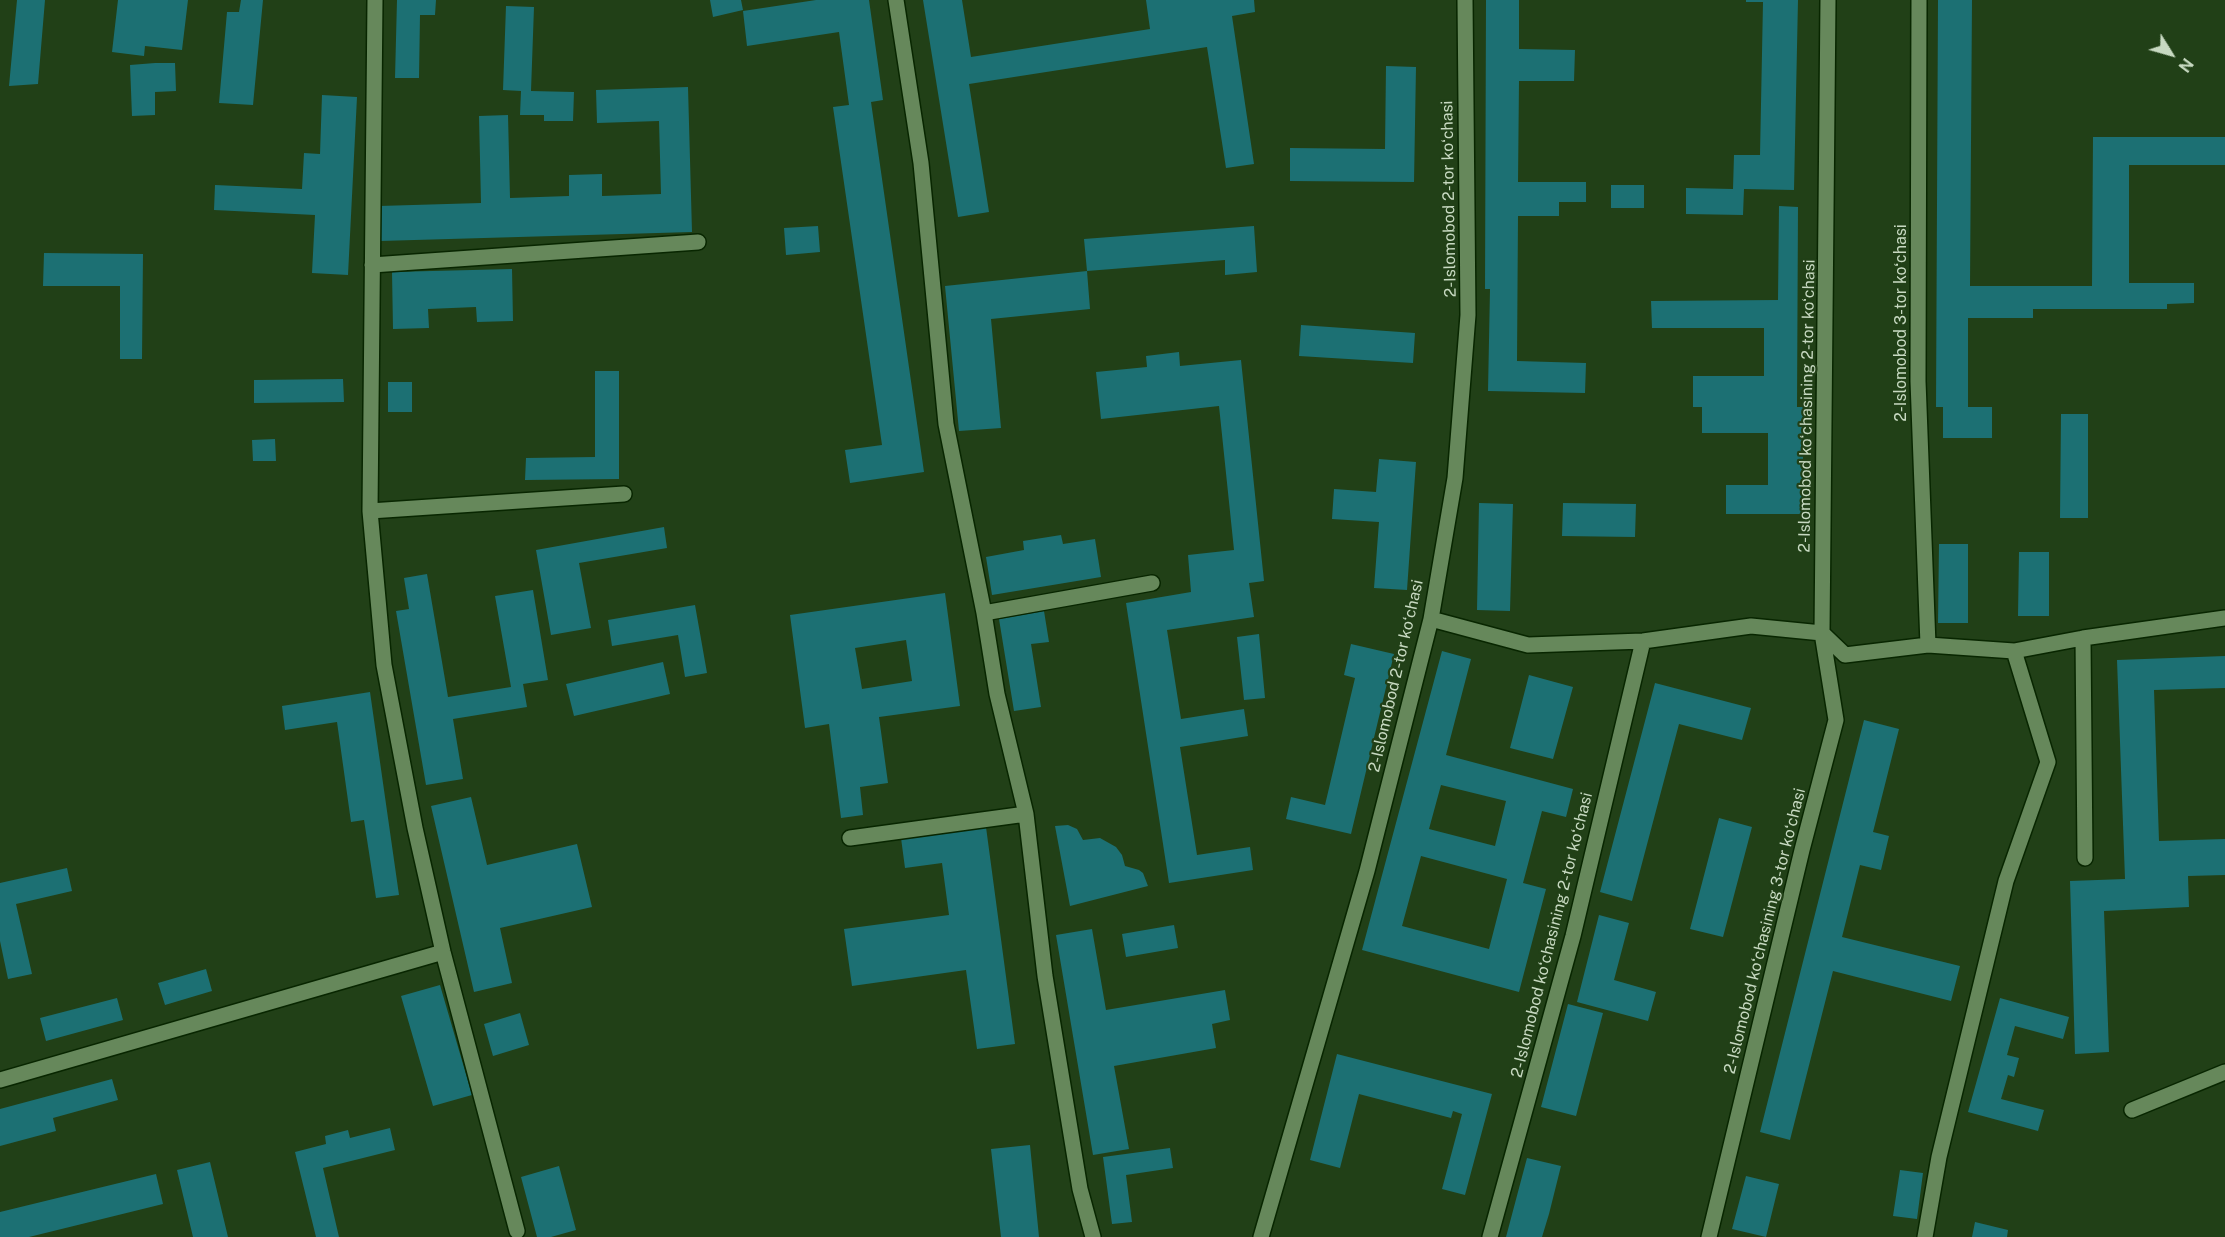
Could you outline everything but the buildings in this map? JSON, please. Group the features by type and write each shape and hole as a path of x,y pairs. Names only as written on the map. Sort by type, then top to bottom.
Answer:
{"street":[{"path":"375,0 370,511 384,665 415,828 443,952 517,1232"},
{"path":"896,0 921,162 946,424 984,613 997,694 1026,814 1053,1021 1080,1189 1094,1237"},
{"name":"2-Islomobod 2-tor koʻchasi","path":"1261,1237 1367,871 1431,619 1455,478 1468,315 1465,0"},
{"name":"2-Islomobod koʻchasining 2-tor koʻchasi","path":"1822,633 1828,0"},
{"name":"2-Islomobod 3-tor koʻchasi","path":"1919,0 1918,381 1928,645"},
{"path":"372,265 698,242"},
{"path":"370,511 624,494"},
{"path":"984,613 1152,583"},
{"path":"1431,619 1528,645 1643,641 1751,626 1822,633 1845,655 1928,645 2014,651 2083,638 2225,618"},
{"name":"2-Islomobod koʻchasining 3-tor koʻchasi","path":"1709,1237 1799,861 1836,720 1822,633"},
{"path":"2083,638 2085,858"},
{"name":"2-Islomobod koʻchasining 2-tor koʻchasi","path":"1490,1237 1573,936 1643,641"},
{"path":"1925,1237 1939,1157 2006,881 2048,762 2014,651"},
{"path":"850,838 1026,814"},
{"path":"0,1080 443,952"},
{"path":"2132,1110 2225,1072"}]}
